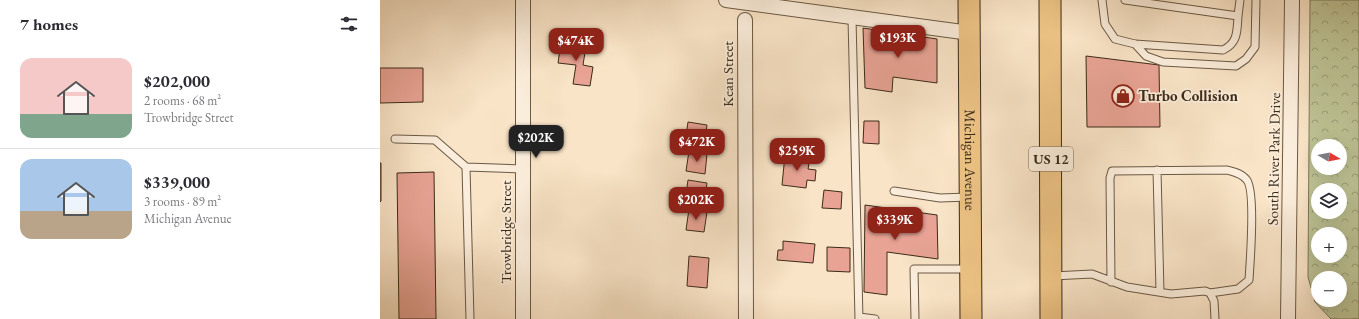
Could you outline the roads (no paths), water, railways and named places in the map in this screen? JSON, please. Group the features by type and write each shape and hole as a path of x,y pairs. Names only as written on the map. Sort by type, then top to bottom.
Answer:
{"main road":[{"name":"Michigan Avenue","path":"969,0 971,319"},
{"name":"US 12","path":"1050,0 1051,319"}],"street":[{"name":"Trowbridge Street","path":"522,0 523,319"},
{"path":"726,0 970,33"},
{"name":"South River Park Drive","path":"1288,319 1292,0"},
{"name":"Kean Street","path":"745,20 746,319"}],"lane":[{"path":"1102,0 1105,24 1115,39 1135,44 1222,50 1230,47 1236,40 1240,0"},
{"path":"1125,0 1238,16"},
{"path":"1135,44 1146,56 1163,62 1236,66 1246,59 1255,46 1256,0"},
{"path":"852,18 859,318 875,319"},
{"path":"395,139 435,140 466,167 523,169"},
{"path":"466,167 470,319"},
{"path":"1157,170 1160,292"},
{"path":"1051,276 1092,274 1111,282 1171,294 1205,291 1210,293 1238,289 1249,280 1251,260 1251,193 1248,180 1242,175 1227,170 1112,171 1110,178 1111,282"},
{"path":"894,192 940,198 971,197"},
{"path":"914,319 914,268 971,269"},
{"path":"1210,293 1214,301 1215,319"}],"place":[{"name":"Turbo Collision","path":"1123,96"}]}
